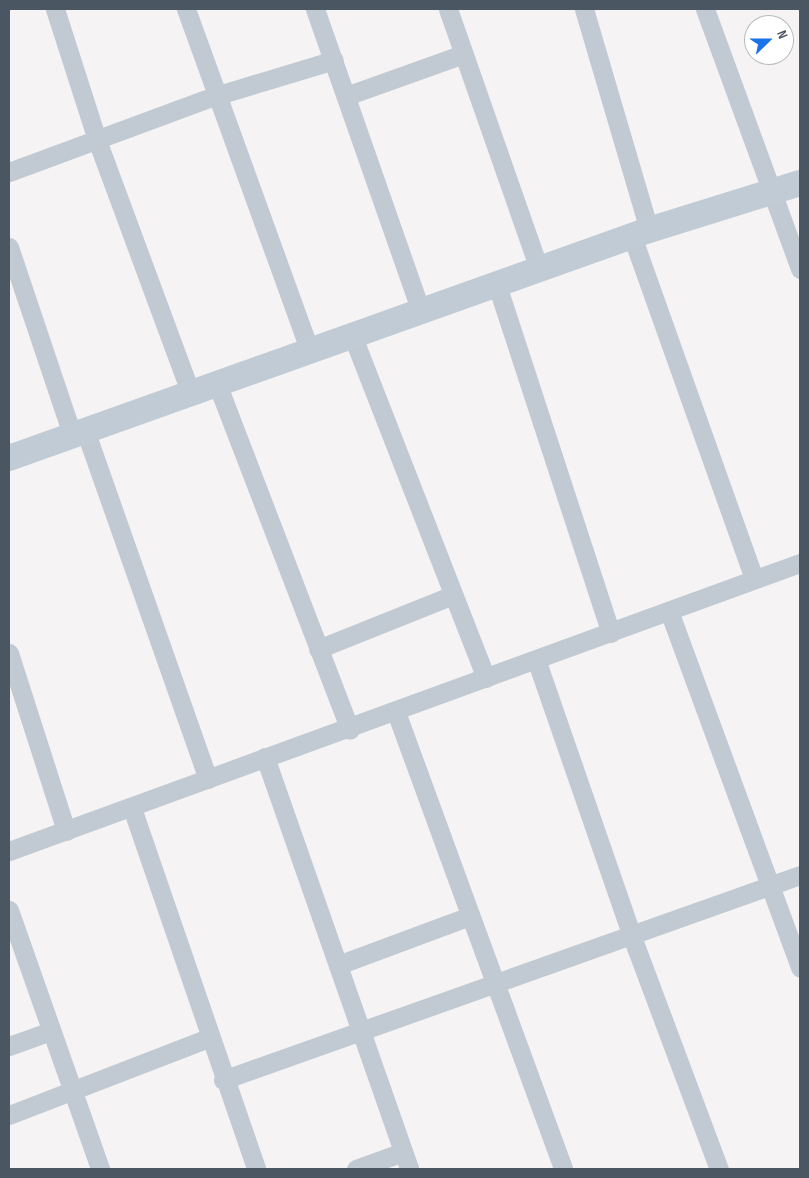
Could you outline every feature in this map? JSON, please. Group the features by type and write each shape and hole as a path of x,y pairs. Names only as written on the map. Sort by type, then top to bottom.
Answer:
{"main road":[{"path":"9,458 79,432 218,386 641,233 800,183"}],"street":[{"path":"56,9 97,140 191,394"},
{"path":"186,9 215,96 310,352"},
{"path":"315,9 421,312"},
{"path":"448,9 462,54 539,269"},
{"path":"584,9 641,233 754,579"},
{"path":"705,9 774,191 800,269"},
{"path":"346,96 462,54"},
{"path":"9,172 215,96 334,60"},
{"path":"10,257 79,432 208,779"},
{"path":"497,285 611,633"},
{"path":"353,337 486,678"},
{"path":"218,386 350,729"},
{"path":"9,851 132,808 265,757 350,729 486,678 537,662 800,563"},
{"path":"318,649 453,595"},
{"path":"669,611 800,968"},
{"path":"9,653 66,831"},
{"path":"537,662 631,934 719,1169"},
{"path":"396,712 563,1169"},
{"path":"265,757 406,1161 356,1169"},
{"path":"132,808 208,1038 256,1169"},
{"path":"223,1080 497,985 631,934 800,875"},
{"path":"9,910 100,1169"},
{"path":"338,965 470,916"},
{"path":"9,1046 51,1031"},
{"path":"9,1115 72,1093 208,1038"}]}
